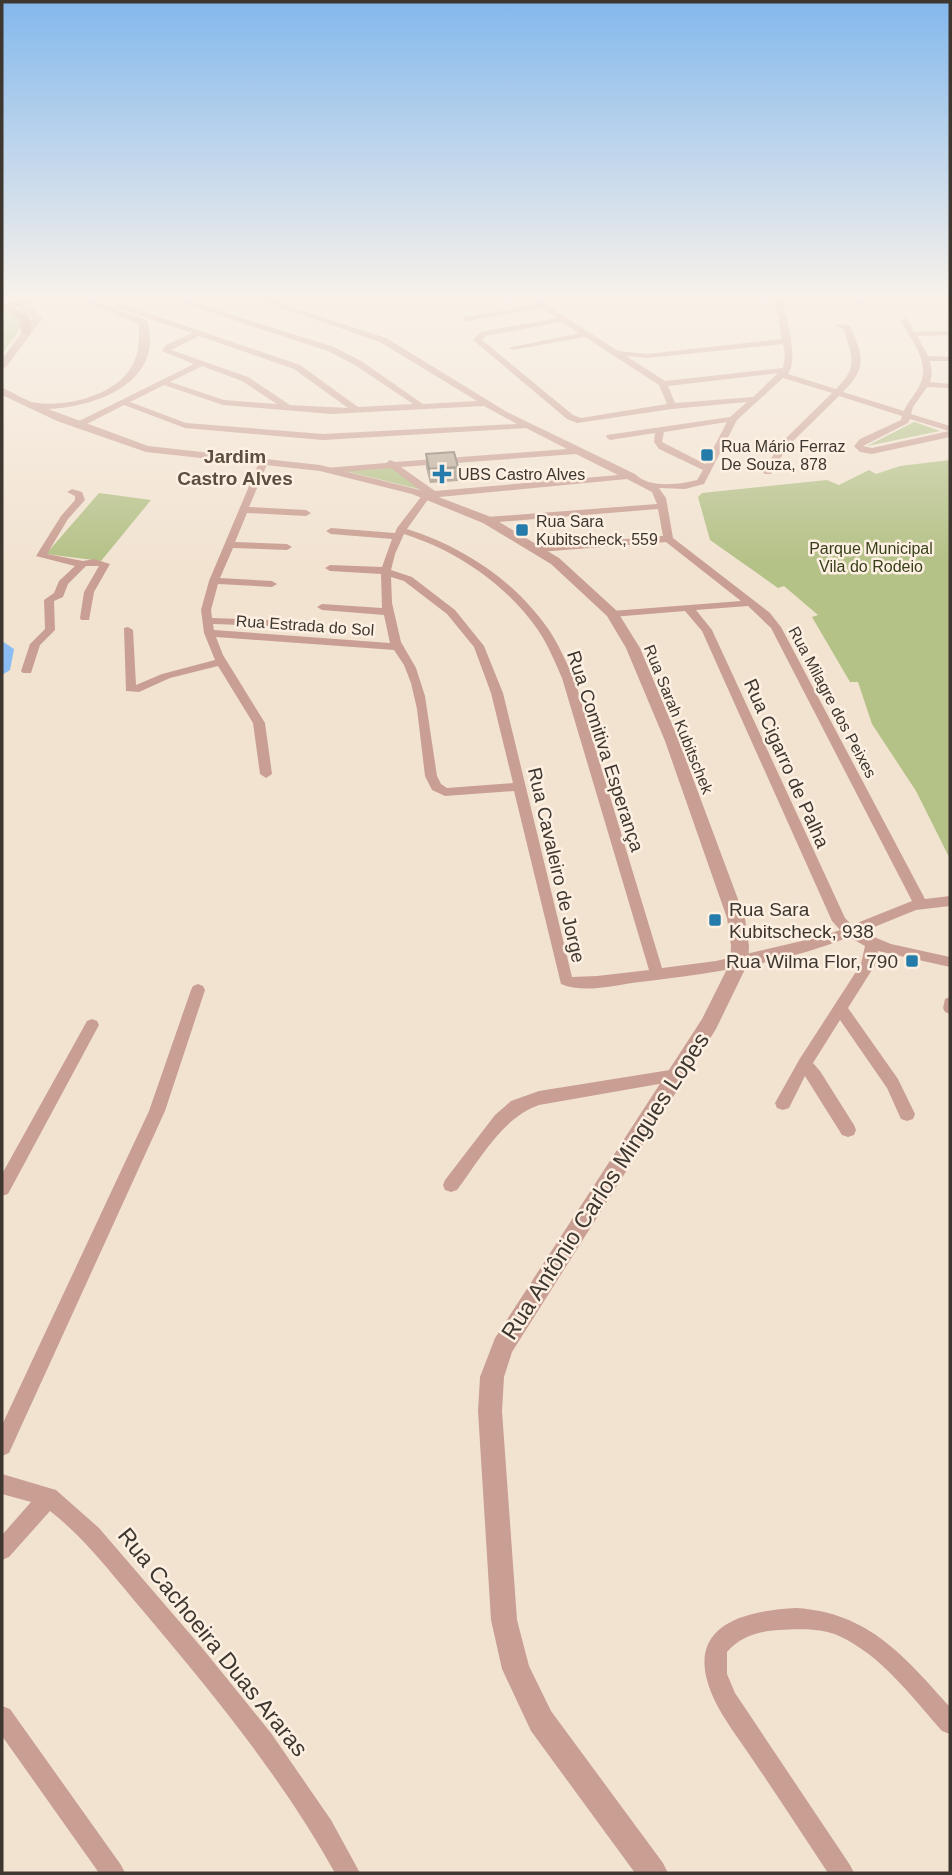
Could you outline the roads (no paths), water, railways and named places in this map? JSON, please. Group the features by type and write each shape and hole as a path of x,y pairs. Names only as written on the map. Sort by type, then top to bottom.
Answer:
{"street":[{"path":"32,405 58,405 118,388"},
{"path":"58,405 58,412 74,423 150,388"},
{"path":"179,388 223,402 359,411 485,403"},
{"path":"260,388 286,406"},
{"path":"326,388 359,411"},
{"path":"394,388 421,406"},
{"path":"460,388 527,426 651,485 660,494 668,539 539,549"},
{"path":"536,388 577,420 588,421 672,406 752,399"},
{"path":"664,388 672,406"},
{"path":"651,485 694,485 704,479 733,419 766,388"},
{"path":"825,388 950,429"},
{"path":"768,472 783,446 840,388"},
{"path":"923,388 909,407 905,421 863,441 858,445 860,449 872,451 950,429"},
{"name":"Rua Sarah Kubitschek","path":"2,391 7,399 32,405 146,449 328,470 428,494 487,520 539,549 571,573 612,614 633,648 672,741 736,918 740,946 738,963"},
{"path":"122,401 185,425 323,437 527,426"},
{"path":"610,437 733,419"},
{"path":"660,429 658,442 662,447 708,469"},
{"path":"328,470 390,463 579,451"},
{"path":"263,462 214,581 208,600 208,627 221,662 259,723 267,774"},
{"path":"390,463 428,494 633,476"},
{"path":"72,492 79,495 80,500 64,518 41,556 83,564 105,564 89,592 85,618"},
{"path":"428,494 398,533 385,571 387,612 398,647 412,670 418,687 431,776 436,787 445,792 519,787"},
{"path":"487,520 662,506"},
{"path":"243,510 306,513"},
{"name":"Rua Comitiva Esperança","path":"331,531 417,535 449,550 502,586 524,606 553,646 568,678 657,974"},
{"name":"Rua Milagre dos Peixes","path":"668,539 771,620 776,627 920,903"},
{"path":"229,545 287,547"},
{"path":"27,671 36,644 50,630 49,600 59,595 63,583 83,564"},
{"path":"330,568 385,571"},
{"name":"Rua Cavaleiro de Jorge","path":"385,571 408,579 442,604 465,626 479,646 494,679 566,980 582,983 738,963 849,933 920,903 950,901"},
{"path":"214,581 272,584"},
{"path":"612,614 750,603"},
{"path":"322,607 387,612"},
{"name":"Rua Cigarro de Palha","path":"689,609 707,630 833,912 849,933"},
{"path":"208,627 271,623"},
{"name":"Rua Estrada do Sol","path":"208,627 398,647"},
{"path":"128,630 130,689 135,690 166,676 221,662"},
{"path":"849,933 872,944 950,962"},
{"path":"783,1103 804,1063 868,965 872,944"},
{"name":"Rua Antônio Carlos Mingues Lopes","path":"653,1873 541,1721 516,1669 504,1620 490,1411 492,1377 503,1346 709,1024 738,963"},
{"path":"2,1446 157,1111 198,990"},
{"path":"841,1009 893,1084 907,1114"},
{"path":"2,1189 92,1025"},
{"path":"804,1063 848,1130"},
{"path":"451,1185 501,1120 517,1106 539,1098 676,1075"},
{"name":"Rua Cachoeira Duas Araras","path":"2,1484 49,1497 92,1535 295,1784 327,1832 348,1873"},
{"path":"2,1550 49,1497"},
{"path":"842,1873 727,1701 717,1680 715,1661 719,1644 730,1633 775,1620 804,1618 841,1626 868,1641 896,1665 950,1723"},
{"path":"2,1717 113,1873"}],"waterway":[{"path":"2,646 6,649 2,670"}],"place":[{"name":"Rua Mário Ferraz De Souza, 878","path":"707,455"},
{"name":"UBS Castro Alves","path":"442,474"},
{"name":"Rua Sara Kubitscheck, 559","path":"522,530"},
{"name":"Rua Sara Kubitscheck, 938","path":"715,920"},
{"name":"Rua Wilma Flor, 790","path":"912,961"}],"district":[{"name":"Jardim Castro Alves","path":"235,467"}],"park label":[{"name":"Parque Municipal Vila do Rodeio","path":"871,557"}]}
